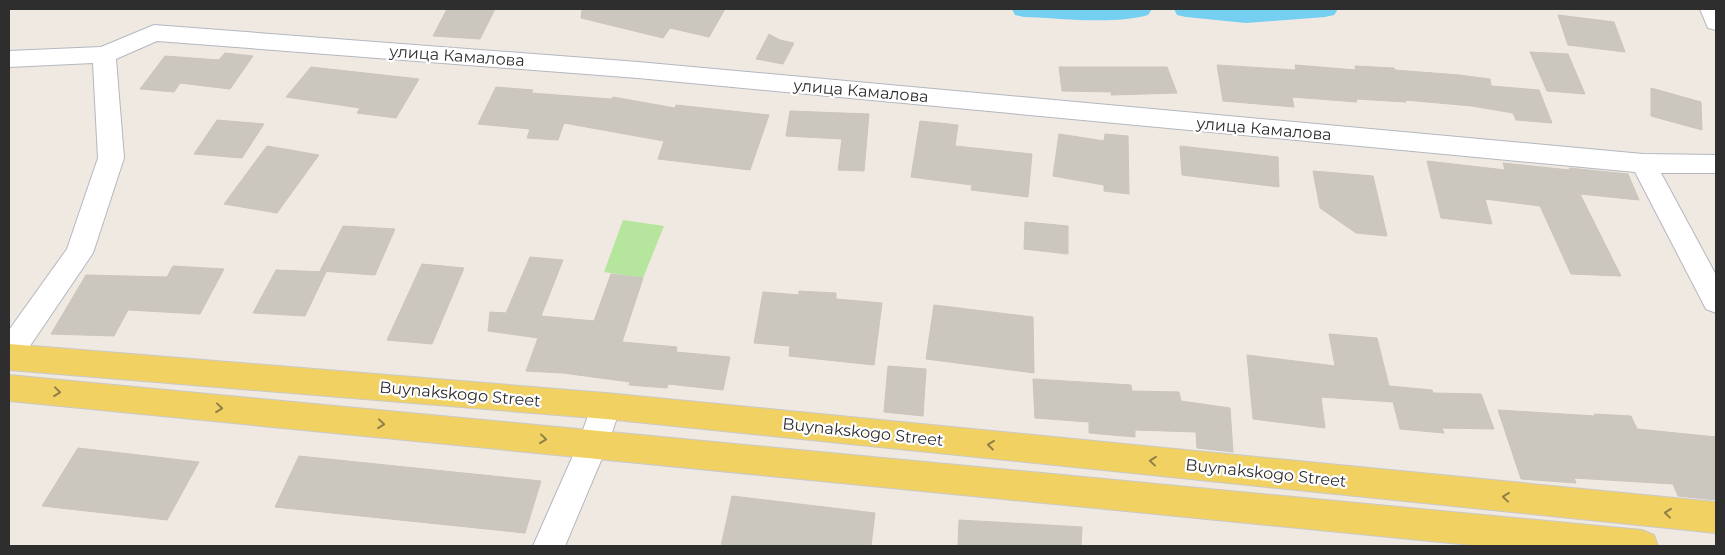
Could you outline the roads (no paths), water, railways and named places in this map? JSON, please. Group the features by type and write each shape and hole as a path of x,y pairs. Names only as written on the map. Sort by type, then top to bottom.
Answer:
{"main road":[{"name":"Buynakskogo Street","path":"9,357 606,406 1716,518"},
{"path":"9,388 1642,546"}],"street":[{"path":"1716,11 1710,10 1716,23"},
{"name":"улица Камалова","path":"9,59 104,55 154,33 638,70 1093,114 1643,163 1716,164"},
{"path":"9,353 79,253 111,158 104,55"},
{"path":"1643,163 1716,302"},
{"path":"549,546 593,444 606,406"}],"waterway":[{"path":"1024,9 1113,11 1139,9"},
{"path":"1186,9 1246,15 1325,9"}]}
